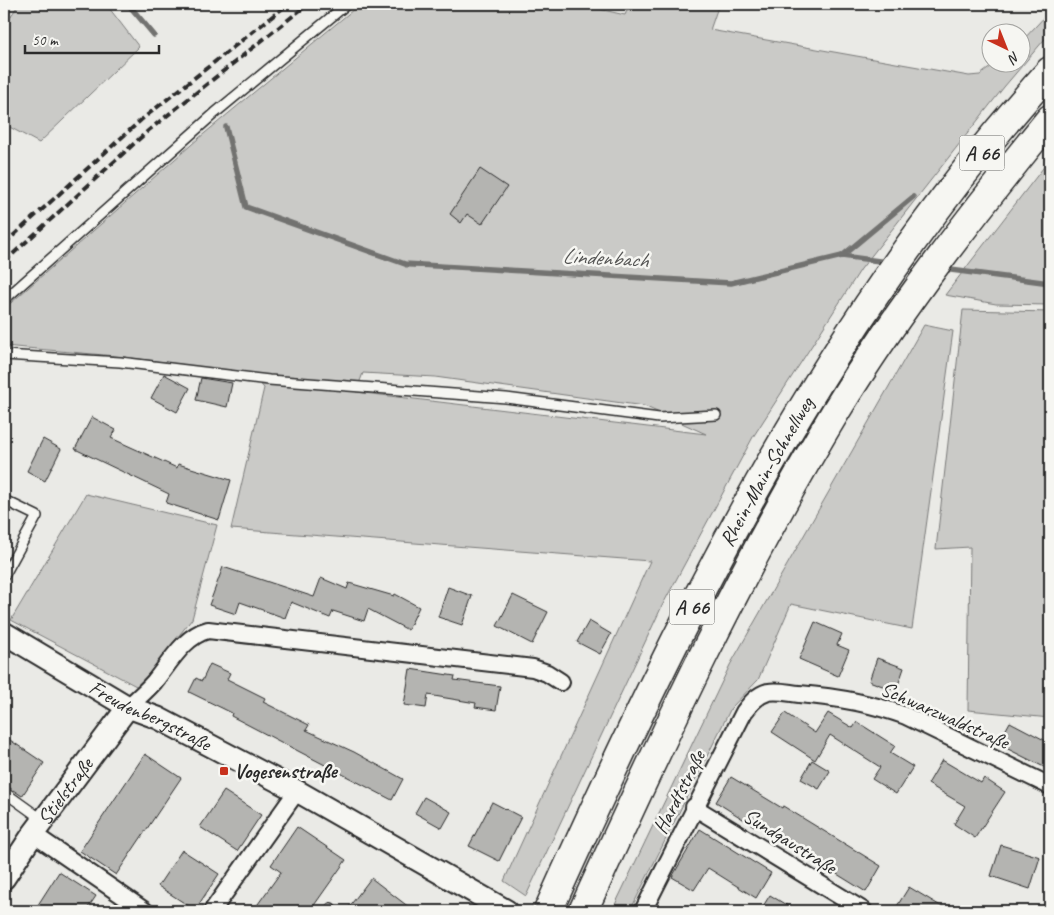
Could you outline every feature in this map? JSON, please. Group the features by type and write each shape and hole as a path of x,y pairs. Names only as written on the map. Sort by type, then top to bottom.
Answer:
{"highway":[{"name":"Rhein-Main-Schnellweg","path":"548,911 627,740 715,560 806,402 861,317 917,237 976,160 1050,71"},
{"name":"Rhein-Main-Schnellweg","path":"583,911 655,754 745,573 837,409 888,332 944,254 1050,119"}],"street":[{"path":"128,707 149,687 186,643 201,632 208,630 532,668 547,673 561,682"},
{"name":"Freudenbergstraße","path":"4,633 128,707 158,718 297,791 502,908"},
{"name":"Schwarzwaldstraße","path":"759,696 767,692 810,694 861,702 883,708 906,716 1050,786"},
{"name":"Hardtstraße","path":"643,911 694,807 744,712 759,696"},
{"name":"Stielstraße","path":"4,878 38,827 128,707"},
{"path":"212,911 297,791"},
{"name":"Sundgaustraße","path":"694,807 864,911"},
{"path":"38,827 145,911"}],"lane":[{"path":"4,300 215,113 347,4"},
{"path":"4,355 120,362 269,380 506,398 659,418 716,415"},
{"path":"4,500 37,516 4,576"},
{"path":"4,792 38,827"}],"shaded area":[{"path":"19,4 106,4 139,47 39,143 4,124 4,26"},
{"path":"360,4 586,4 586,6 625,15 630,4 719,4 710,30 969,76 980,75 984,72 1017,72 861,269 753,437 662,606 526,896 504,881 650,561 231,529 264,388 258,381 259,374 115,356 4,346 4,309 199,138","holes":["408,263 470,266 469,269 405,267","363,373 435,377 644,406 706,434 356,392"]},
{"path":"1050,11 1050,33 1032,54 1032,30"},
{"path":"1050,159 1050,305 996,304 945,295"},
{"path":"963,310 1050,312 1050,718 968,710 970,547 936,549"},
{"path":"924,325 953,331 912,629 791,604 758,680 731,708 630,911 612,911 730,665"},
{"path":"86,494 217,525 192,619 138,687 11,620"}],"building":[{"path":"480,169 507,187 482,224 467,214 461,223 450,214"},
{"path":"164,374 190,388 177,412 151,398"},
{"path":"201,378 232,383 227,407 196,400"},
{"path":"92,417 116,430 111,438 177,468 178,464 231,480 219,520 166,503 169,494 75,449"},
{"path":"43,439 61,449 45,481 27,471"},
{"path":"223,567 314,597 321,578 347,589 349,583 394,596 395,594 419,607 408,630 368,609 364,621 333,611 330,618 291,602 285,618 240,602 236,614 209,605"},
{"path":"448,587 472,596 462,625 438,617"},
{"path":"513,595 548,612 532,644 497,626"},
{"path":"589,621 611,634 600,654 577,642"},
{"path":"815,622 842,634 837,645 849,650 838,676 799,659"},
{"path":"877,658 904,668 896,691 869,681"},
{"path":"210,664 230,673 227,679 265,698 263,702 309,725 306,730 354,752 403,779 392,800 231,716 232,713 189,692 196,678 202,681"},
{"path":"410,669 455,676 454,680 500,686 496,710 475,707 476,703 428,695 426,708 404,705"},
{"path":"785,713 815,733 828,713 853,728 857,722 895,746 890,753 913,767 896,794 872,779 880,767 830,735 815,760 772,732"},
{"path":"1010,722 1050,743 1050,770 998,744"},
{"path":"4,736 44,763 22,796 4,784"},
{"path":"145,754 181,778 116,875 80,851"},
{"path":"812,760 830,771 819,789 801,779"},
{"path":"942,760 981,783 984,778 1005,792 975,838 954,824 965,806 928,784"},
{"path":"731,777 782,808 783,806 881,866 866,892 756,824 754,826 716,802"},
{"path":"224,791 261,815 237,851 200,827"},
{"path":"424,797 451,812 442,828 415,813"},
{"path":"492,802 521,817 499,861 469,846"},
{"path":"297,827 346,860 310,911 253,911 281,872 271,865"},
{"path":"700,829 771,873 756,898 708,868 694,890 672,877"},
{"path":"1001,845 1040,857 1030,889 991,876"},
{"path":"182,850 219,874 195,910 158,886"},
{"path":"59,872 96,896 86,911 34,911"},
{"path":"371,878 414,911 346,911"},
{"path":"909,887 949,911 894,911"},
{"path":"770,895 796,911 760,911"}],"waterway":[{"name":"Lindenbach","path":"128,4 154,35"},
{"name":"Lindenbach","path":"226,127 246,207 405,264 731,283 842,256 887,262"},
{"path":"842,256 913,197"},
{"name":"Lindenbach","path":"943,269 1050,283"}],"railway":[{"path":"4,244 141,120 288,4"},
{"path":"4,262 149,130 308,4"}],"place":[{"name":"Vogesenstraße","path":"224,771"}]}
